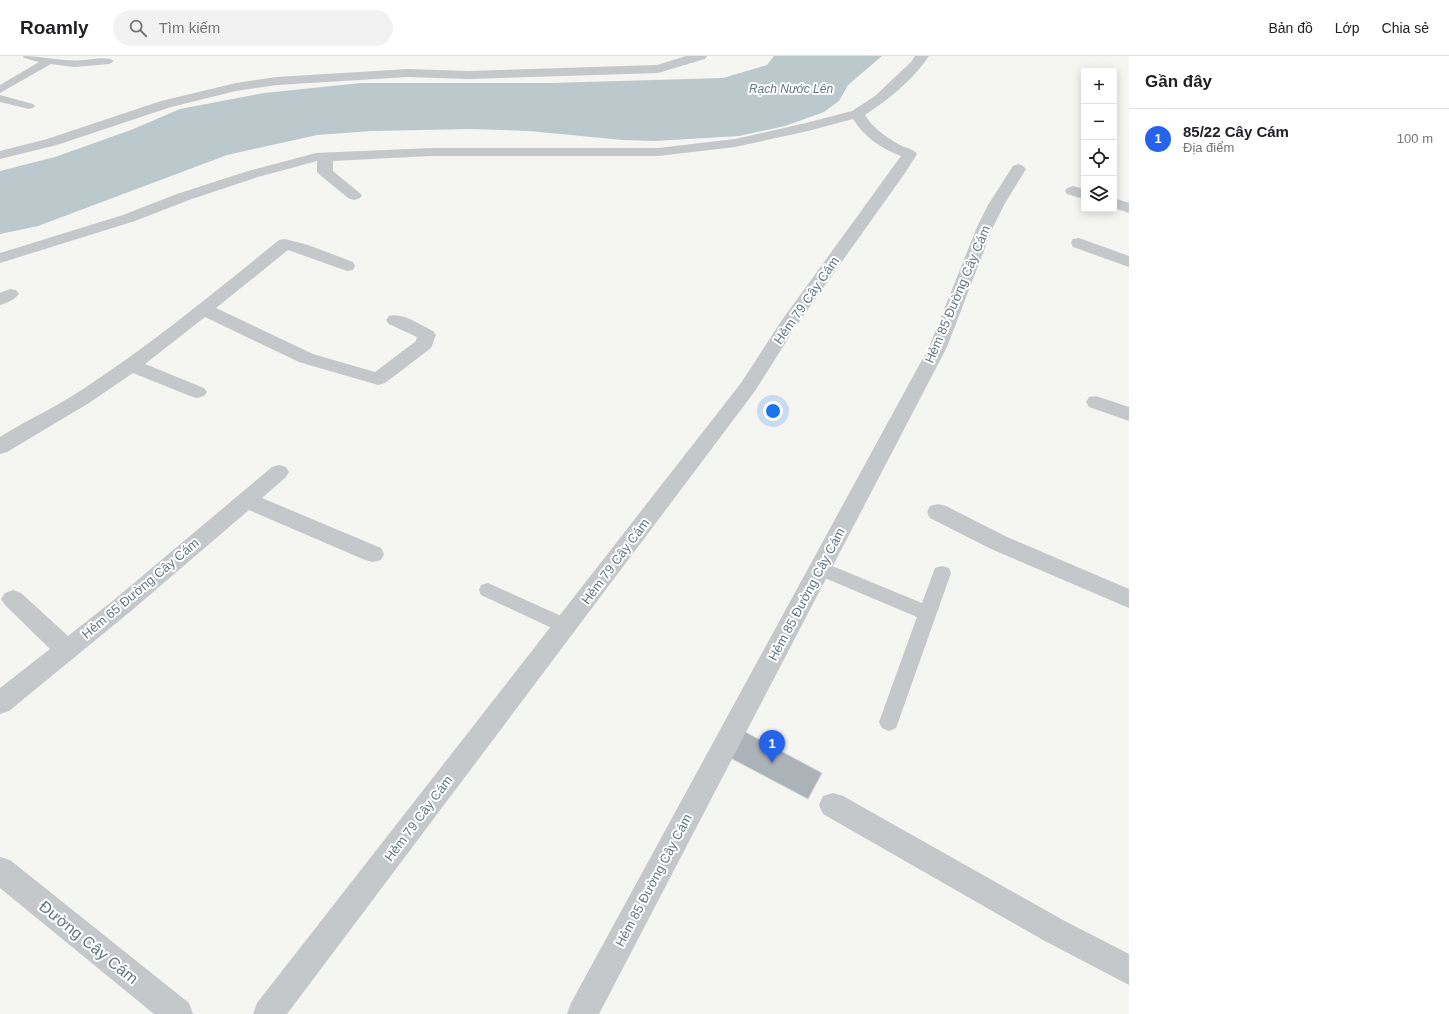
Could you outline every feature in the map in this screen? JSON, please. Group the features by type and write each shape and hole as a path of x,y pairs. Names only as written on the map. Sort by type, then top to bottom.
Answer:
{"street":[{"path":"0,155 52,142 166,104 236,87 277,81 408,73 468,75 658,69 700,56"},
{"path":"0,258 129,218 183,197 253,174 316,157 431,152 658,152 735,143 808,127 857,114 880,98 916,65 922,56"},
{"name":"Hẻm 79 Cây Cám","path":"268,1014 748,387 788,324 910,154 894,148 866,128 857,114"},
{"path":"325,156 324,172 337,184 354,195"},
{"name":"Hẻm 85 Đường Cây Cám","path":"582,1014 938,346 985,227 996,205 1018,169"},
{"path":"1117,204 1129,208"},
{"path":"1079,243 1129,262"},
{"path":"0,446 92,393 132,365 284,244 302,249 347,266"},
{"path":"203,310 306,358 378,379 424,344 426,335 395,320"},
{"path":"132,365 197,392"},
{"path":"1096,402 1129,414"},
{"name":"Hẻm 65 Đường Cây Cám","path":"0,703 123,605 279,472"},
{"path":"246,500 373,554"},
{"path":"938,512 999,544 1129,599"},
{"path":"13,599 66,649"},
{"path":"833,805 1054,930 1129,970"},
{"name":"Đường Cây Cám","path":"0,871 178,1014"}],"lane":[{"path":"28,56 49,61 74,64 109,60"},
{"path":"0,90 49,61"},
{"path":"0,98 29,106"},
{"path":"820,568 928,614"},
{"path":"889,722 942,573"},
{"path":"488,590 565,626"}],"water":[{"name":"Rạch Nước Lên","path":"774,56 882,56 848,85 839,101 824,112 785,126 739,136 654,141 623,140 529,131 470,129 372,131 317,135 227,155 38,226 0,234 0,171 55,157 131,130 180,109 264,93 361,83 551,83 723,78 767,65"}],"building":[{"path":"736,727 822,773 808,799 721,753"}],"place":[{"name":"85/22 Cây Cám","path":"772,763"}]}
